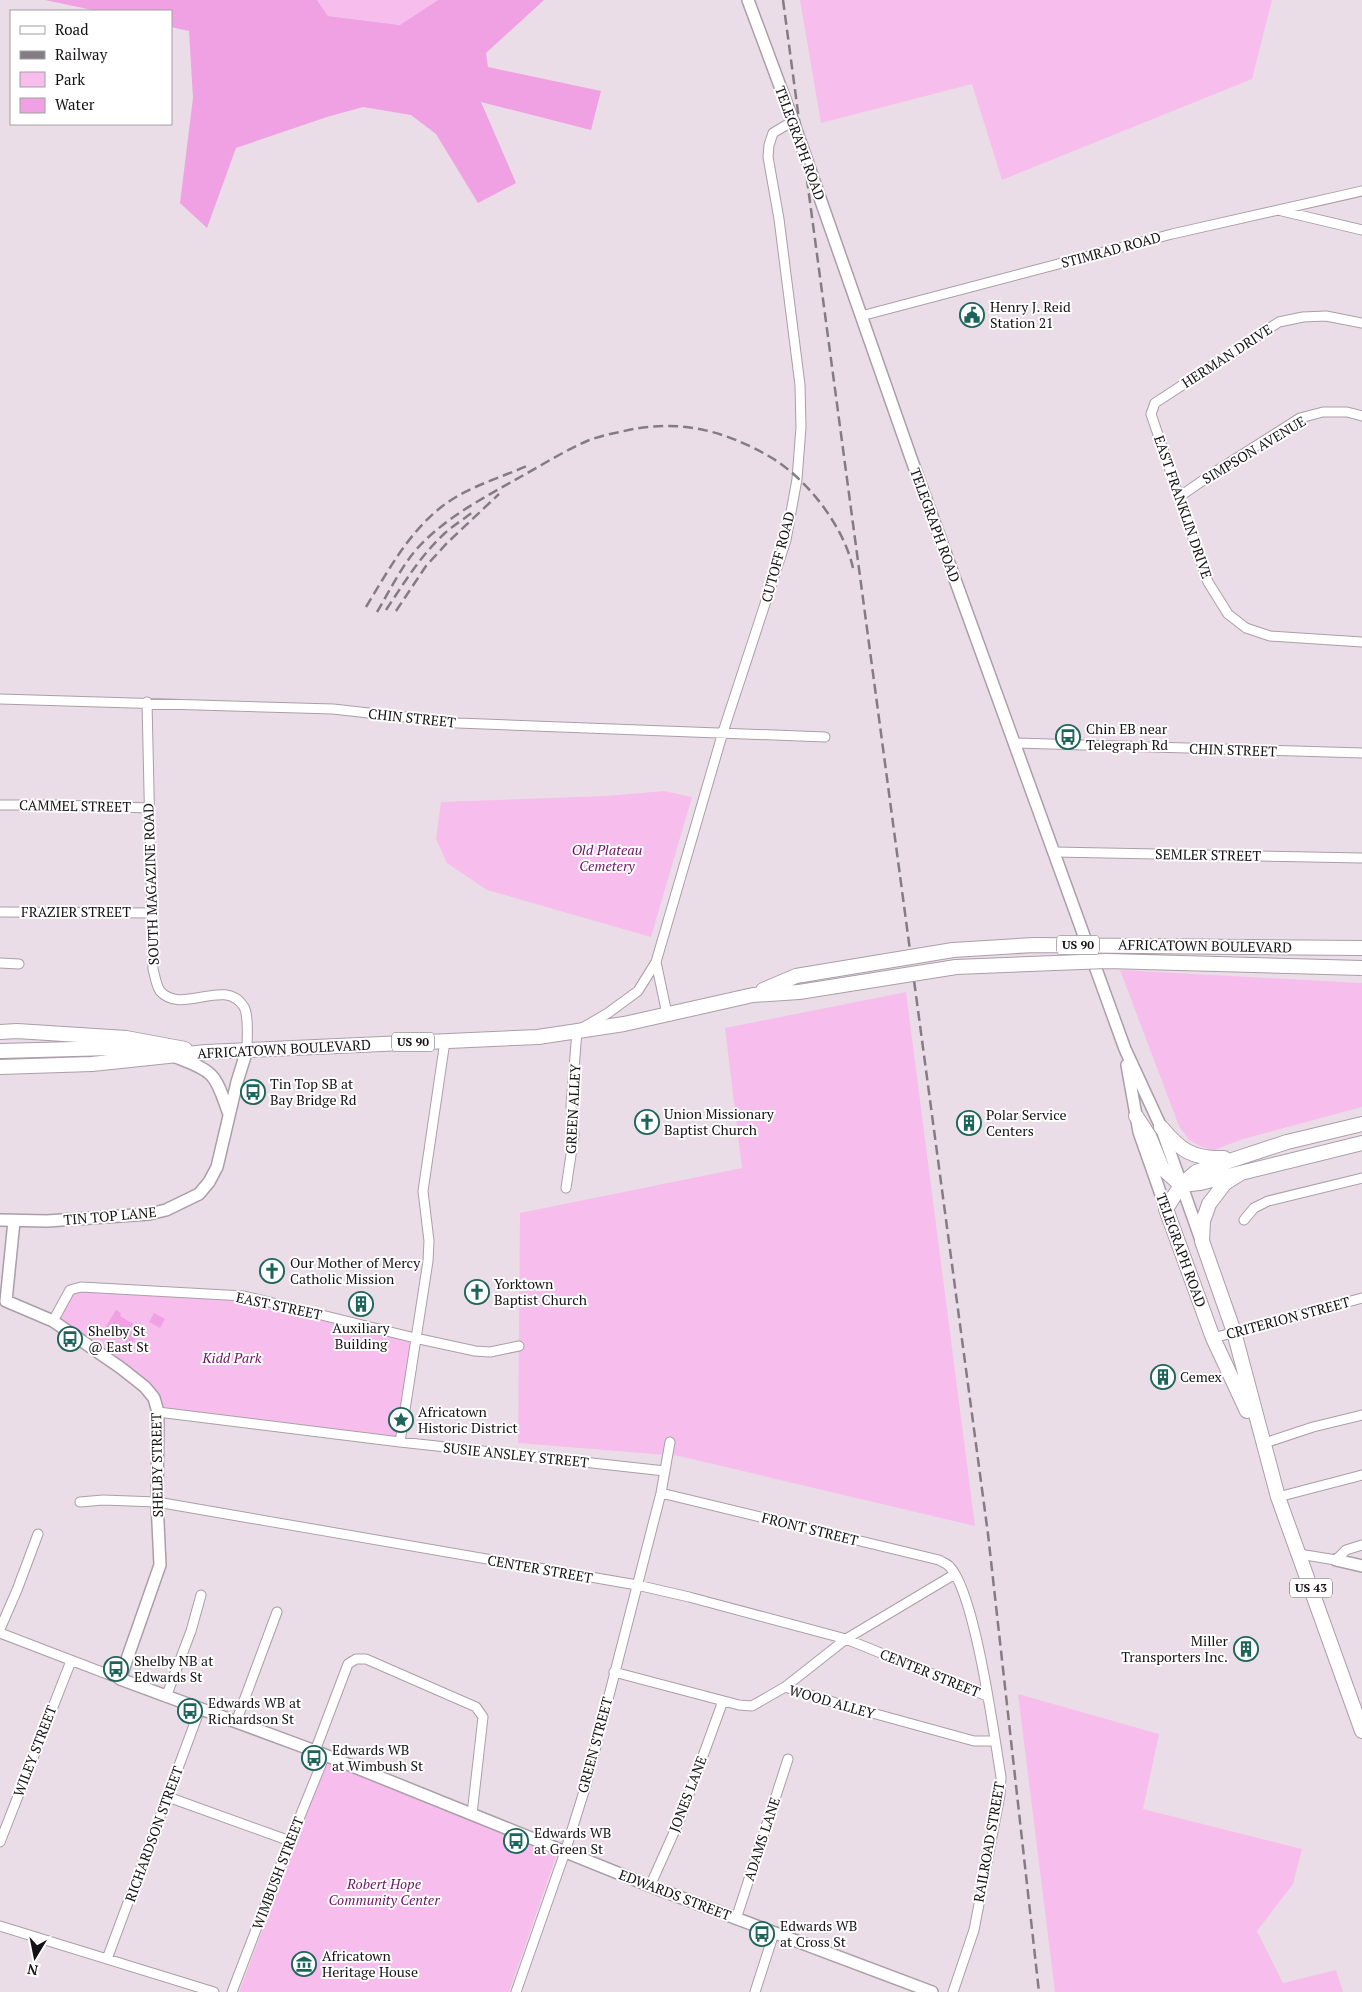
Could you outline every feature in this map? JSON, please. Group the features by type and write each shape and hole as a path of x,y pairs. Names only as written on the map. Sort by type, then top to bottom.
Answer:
{"main road":[{"name":"AFRICATOWN BOULEVARD","path":"0,1067 92,1064 206,1052 538,1037 624,1024 753,994 796,976 953,950 1034,945 1362,948"},
{"name":"AFRICATOWN BOULEVARD","path":"753,994 799,992 956,967 1107,962 1362,968"},
{"path":"0,1032 126,1038 206,1052"},
{"name":"AFRICATOWN BOULEVARD","path":"0,1051 111,1048 170,1055"},
{"path":"1136,1116 1149,1136 1162,1168 1181,1184 1200,1183 1362,1143"},
{"path":"1166,1208 1181,1184 1196,1172 1287,1142 1362,1124"},
{"path":"1161,1127 1174,1143 1193,1156 1209,1159 1237,1158"},
{"path":"1202,1241 1203,1221 1209,1204 1225,1183 1241,1173"},
{"name":"TELEGRAPH ROAD","path":"1166,1208 1213,1338 1262,1444"},
{"name":"TELEGRAPH ROAD","path":"1202,1241 1234,1332 1262,1444 1278,1497 1362,1731"}],"street":[{"name":"TELEGRAPH ROAD","path":"748,0 793,121 1124,1049 1161,1127 1202,1241"},
{"name":"CUTOFF ROAD","path":"578,1031 638,991 656,962 723,732 786,540 797,479 801,427 800,385 779,219 768,157 773,133 793,121"},
{"name":"STIMRAD ROAD","path":"861,316 1172,234 1362,192"},
{"path":"1275,210 1362,230"},
{"name":"HERMAN DRIVE","path":"1155,403 1279,322 1303,317 1326,316 1362,323"},
{"name":"EAST FRANKLIN DRIVE","path":"1155,403 1151,414 1208,582 1228,614 1246,628 1270,636 1362,642"},
{"name":"SIMPSON AVENUE","path":"1179,497 1300,418 1322,412 1347,412 1362,416"},
{"name":"CHIN STREET","path":"0,699 147,702 334,710 458,723 825,737"},
{"name":"SOUTH MAGAZINE ROAD","path":"147,702 153,968 161,991 165,995 181,999 221,994 236,999 244,1007 246,1015 247,1050"},
{"name":"CHIN STREET","path":"1014,743 1362,753"},
{"name":"CAMMEL STREET","path":"0,805 149,808"},
{"name":"SEMLER STREET","path":"1054,852 1362,858"},
{"name":"FRAZIER STREET","path":"0,912 152,913"},
{"name":"CUTOFF ROAD","path":"656,962 667,1014"},
{"path":"0,963 20,964"},
{"name":"GREEN ALLEY","path":"566,1188 574,1135 571,1106 578,1031"},
{"path":"400,1442 428,1261 429,1241 423,1191 444,1041"},
{"name":"TELEGRAPH ROAD","path":"1124,1049 1139,1132 1166,1208"},
{"name":"TIN TOP LANE","path":"0,1220 47,1221 149,1214 182,1204 199,1194 210,1182 217,1167 236,1082 247,1050"},
{"path":"170,1055 211,1075 229,1114"},
{"path":"1244,1220 1254,1208 1268,1201 1362,1178"},
{"path":"3,1300 14,1221"},
{"name":"EAST STREET","path":"53,1321 70,1290 80,1287 244,1296 476,1351 490,1352 519,1346"},
{"name":"CRITERION STREET","path":"1213,1338 1362,1298"},
{"name":"SHELBY STREET","path":"3,1300 53,1321 145,1387 154,1398 158,1412 157,1502 160,1565 120,1679"},
{"name":"SUSIE ANSLEY STREET","path":"158,1412 400,1442 665,1470"},
{"path":"1262,1444 1313,1427 1362,1415"},
{"path":"665,1470 670,1442"},
{"name":"GREEN STREET","path":"516,1992 565,1852 586,1785 661,1493 665,1470"},
{"path":"1278,1497 1362,1475"},
{"name":"FRONT STREET","path":"661,1493 939,1560 948,1565 955,1574"},
{"name":"CENTER STREET","path":"80,1502 103,1500 157,1502 637,1585 846,1639 987,1696"},
{"path":"0,1631 18,1590 38,1534"},
{"path":"1336,1560 1346,1550 1362,1545"},
{"path":"1299,1554 1362,1566"},
{"path":"785,1687 846,1639 955,1574"},
{"name":"RAILROAD STREET","path":"953,1992 974,1930 1000,1795 1001,1776 987,1696 966,1598 955,1574"},
{"path":"166,1697 191,1631 201,1595"},
{"path":"236,1722 277,1612"},
{"name":"EDWARDS STREET","path":"0,1631 71,1661 320,1753 650,1886 932,1992"},
{"name":"WIMBUSH STREET","path":"232,1992 290,1841 348,1664 356,1659 366,1659 476,1707 483,1717 472,1814"},
{"name":"WILEY STREET","path":"1,1838 71,1661"},
{"name":"WOOD ALLEY","path":"614,1672 723,1701 752,1706 785,1687 974,1741 995,1740"},
{"name":"JONES LANE","path":"650,1886 680,1819 723,1701"},
{"name":"RICHARDSON STREET","path":"107,1958 200,1709"},
{"name":"ADAMS LANE","path":"736,1919 788,1759"},
{"path":"168,1797 290,1841"},
{"path":"0,1926 214,1992"},
{"path":"755,1992 774,1933"}],"green space":[{"path":"317,0 438,0 401,25 328,16"},
{"path":"800,0 1272,0 1252,79 1002,180 972,84 821,123"},
{"name":"Old Plateau Cemetery","path":"664,791 692,797 651,937 487,890 447,863 436,839 441,802 606,796"},
{"path":"1120,970 1362,983 1362,1107 1243,1139 1214,1150 1202,1147 1189,1140 1179,1126"},
{"path":"906,992 975,1526 679,1456 518,1443 520,1213 742,1168 725,1028"},
{"name":"Kidd Park","path":"70,1290 244,1296 415,1338 400,1442 158,1412 154,1398 53,1321"},
{"path":"1018,1694 1159,1734 1143,1809 1302,1849 1293,1884 1257,1931 1283,1983 1336,1970 1343,1992 1055,1992"},
{"name":"Robert Hope Community Center","path":"326,1761 557,1854 509,1992 239,1992"}],"water":[{"path":"45,0 317,0 328,16 400,25 438,0 544,0 486,53 488,67 601,91 591,130 481,102 516,183 478,203 436,134 411,115 363,107 327,117 236,148 207,228 180,203 193,98 189,31 172,27 172,10 92,10"},
{"path":"116,1310 121,1313 120,1316 142,1327 130,1347 125,1345 126,1342 109,1332 108,1334 103,1331"},
{"path":"154,1313 165,1319 160,1328 149,1322"}],"railway":[{"path":"783,0 988,1534 1039,1992"},
{"path":"377,612 415,551 437,530 461,512 550,460 587,441 640,428 660,426 679,426 717,433 754,448 785,467 799,479 823,506 842,537 853,568"},
{"path":"366,607 405,546 441,507 473,488 527,466"},
{"path":"396,611 426,566 447,543 499,494"},
{"path":"386,610 428,551 445,533 473,512"}],"place":[{"name":"Henry J. Reid Station 21","path":"972,315"},
{"name":"Chin EB near Telegraph Rd","path":"1068,737"},
{"name":"Tin Top SB at Bay Bridge Rd","path":"253,1092"},
{"name":"Union Missionary Baptist Church","path":"647,1122"},
{"name":"Polar Service Centers","path":"969,1123"},
{"name":"Our Mother of Mercy Catholic Mission","path":"272,1271"},
{"name":"Yorktown Baptist Church","path":"477,1292"},
{"name":"Auxiliary Building","path":"361,1304"},
{"name":"Shelby St @ East St","path":"70,1339"},
{"name":"Cemex","path":"1163,1377"},
{"name":"Africatown Historic District","path":"401,1420"},
{"name":"Miller Transporters Inc.","path":"1246,1649"},
{"name":"Shelby NB at Edwards St","path":"116,1669"},
{"name":"Edwards WB at Richardson St","path":"190,1711"},
{"name":"Edwards WB at Wimbush St","path":"314,1758"},
{"name":"Edwards WB at Green St","path":"516,1841"},
{"name":"Edwards WB at Cross St","path":"762,1934"},
{"name":"Africatown Heritage House","path":"304,1964"}]}
